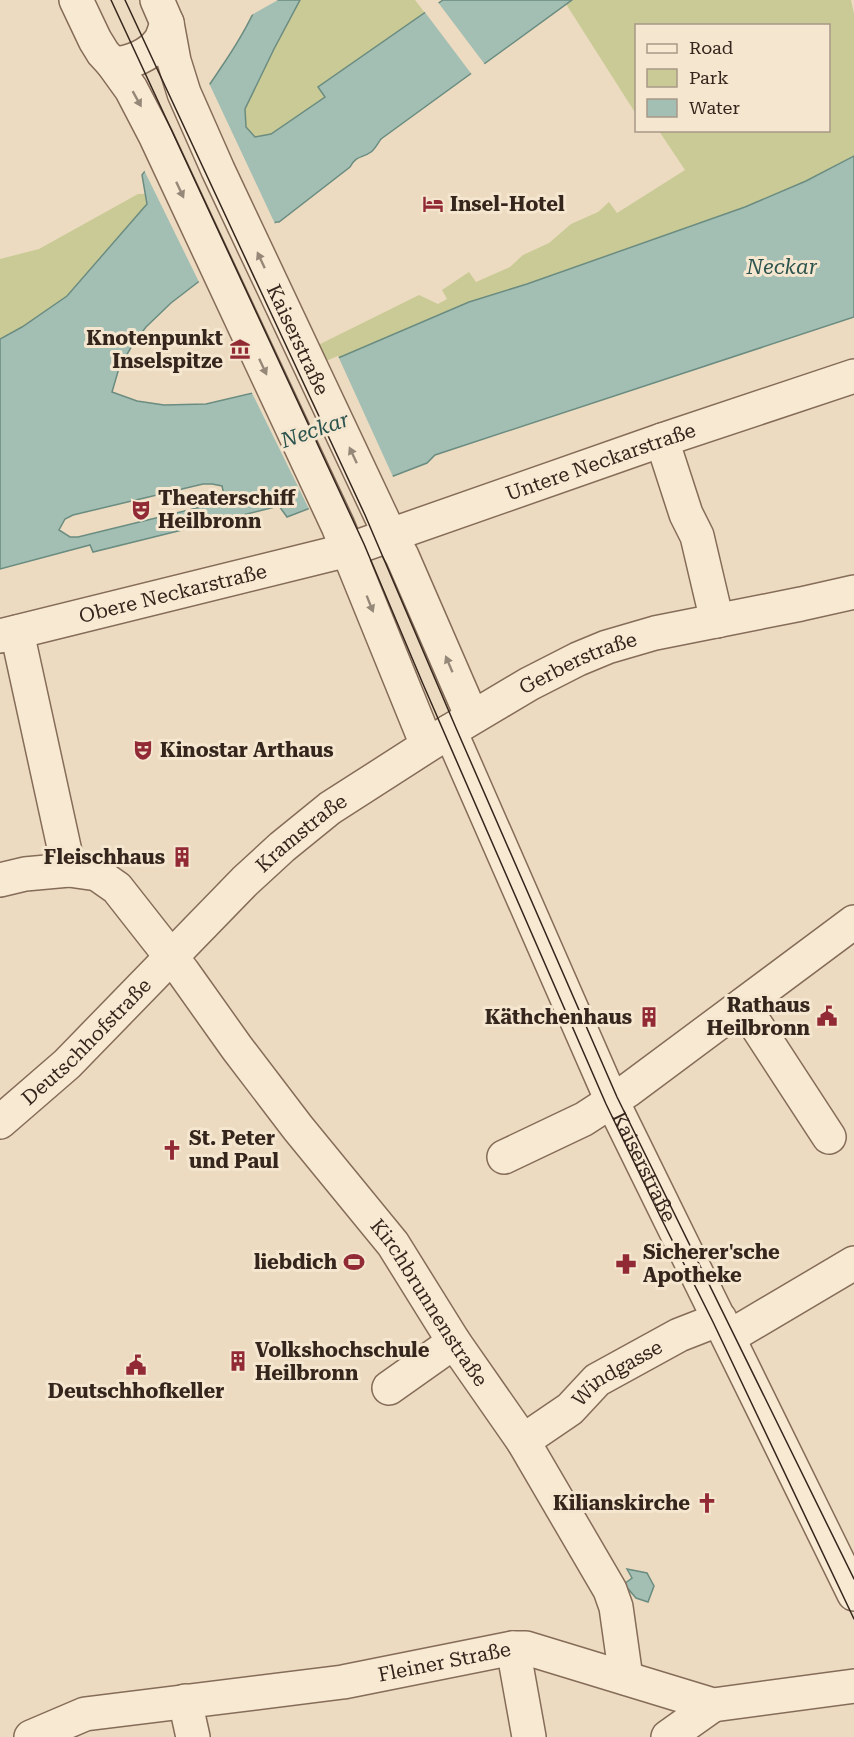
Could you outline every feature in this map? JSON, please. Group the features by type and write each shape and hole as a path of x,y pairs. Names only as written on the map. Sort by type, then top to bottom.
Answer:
{"street":[{"name":"Kaiserstraße","path":"76,0 104,52 131,89 156,137 343,538 450,731 610,1112 665,1210 721,1320 854,1594"},
{"name":"Kaiserstraße","path":"162,11 184,93 223,181 402,556 450,731"},
{"path":"104,52 124,63 149,51 160,40 162,11"},
{"name":"Untere Neckarstraße","path":"343,538 384,522 662,440 854,376"},
{"path":"662,440 686,514 697,536 717,621"},
{"name":"Obere Neckarstraße","path":"8,634 343,538"},
{"name":"Gerberstraße","path":"450,731 554,670 607,647 655,633 854,592"},
{"path":"8,634 69,870"},
{"name":"Kramstraße","path":"172,957 245,881 300,831 330,808 450,731"},
{"name":"Kirchbrunnenstraße","path":"13,877 69,870 97,874 117,888 172,957 291,1119 403,1235 453,1342 523,1441 610,1590 616,1607 626,1678"},
{"path":"504,1157 610,1112 743,1005 854,922"},
{"name":"Deutschhofstraße","path":"0,1122 74,1057 172,957"},
{"path":"743,1005 830,1137"},
{"name":"Windgasse","path":"523,1441 570,1409 597,1380 679,1335 721,1320 854,1263"},
{"path":"389,1388 453,1342"},
{"path":"513,1648 529,1737"},
{"name":"Fleiner Straße","path":"31,1737 85,1714 343,1682 513,1648 525,1648 713,1705 854,1686"},
{"path":"185,1701 193,1737"},
{"path":"668,1737 713,1705"}],"green space":[{"path":"300,0 415,0 425,13 318,87 325,97 271,134 255,137 246,127 245,109"},
{"path":"572,0 851,0 854,14 854,156 806,181 745,207 527,284 469,302 307,373 298,355 419,295 438,304 447,299 442,290 469,272 476,282 510,267 523,255 549,243 571,224 598,212 609,202 617,213 685,170 660,132 830,132 830,24 635,24 635,112 566,4"},
{"path":"138,194 145,194 147,204 67,296 0,339 0,259 39,249"}],"water":[{"name":"Neckar","path":"259,0 300,0 245,109 246,127 255,137 271,134 325,97 318,87 443,0 572,0 381,139 371,152 355,160 350,167 171,303 146,327 133,344 119,368 112,392 137,401 164,405 206,404 261,391 469,302 527,284 745,207 806,181 854,156 854,317 435,455 427,463 287,517 279,506 93,552 90,545 0,569 0,339 67,296 147,204 142,175 211,83 246,27","holes":["203,484 222,486 224,495 209,505 78,537 70,537 59,530 65,519 73,515"]},
{"path":"627,1569 647,1573 654,1586 648,1602 636,1598 624,1584 632,1578"}],"pier":[{"path":"255,0 278,0 248,17"},
{"path":"437,1 486,66 473,76 424,11"},
{"path":"208,81 276,226 200,284 143,168"},
{"path":"338,356 394,479 310,511 251,391"}],"tram line":[{"path":"111,0 364,544 606,1104 713,1322 854,1619"},
{"path":"125,0 365,515 617,1097 854,1579"}],"place":[{"name":"Insel-Hotel","path":"433,204"},
{"name":"Knotenpunkt Inselspitze","path":"240,349"},
{"name":"Theaterschiff Heilbronn","path":"141,510"},
{"name":"Kinostar Arthaus","path":"143,750"},
{"name":"Fleischhaus","path":"182,857"},
{"name":"Rathaus Heilbronn","path":"827,1016"},
{"name":"Käthchenhaus","path":"649,1017"},
{"name":"St. Peter und Paul","path":"172,1150"},
{"name":"liebdich","path":"354,1262"},
{"name":"Sicherer'sche Apotheke","path":"626,1264"},
{"name":"Volkshochschule Heilbronn","path":"238,1361"},
{"name":"Deutschhofkeller","path":"136,1365"},
{"name":"Kilianskirche","path":"707,1503"}]}
